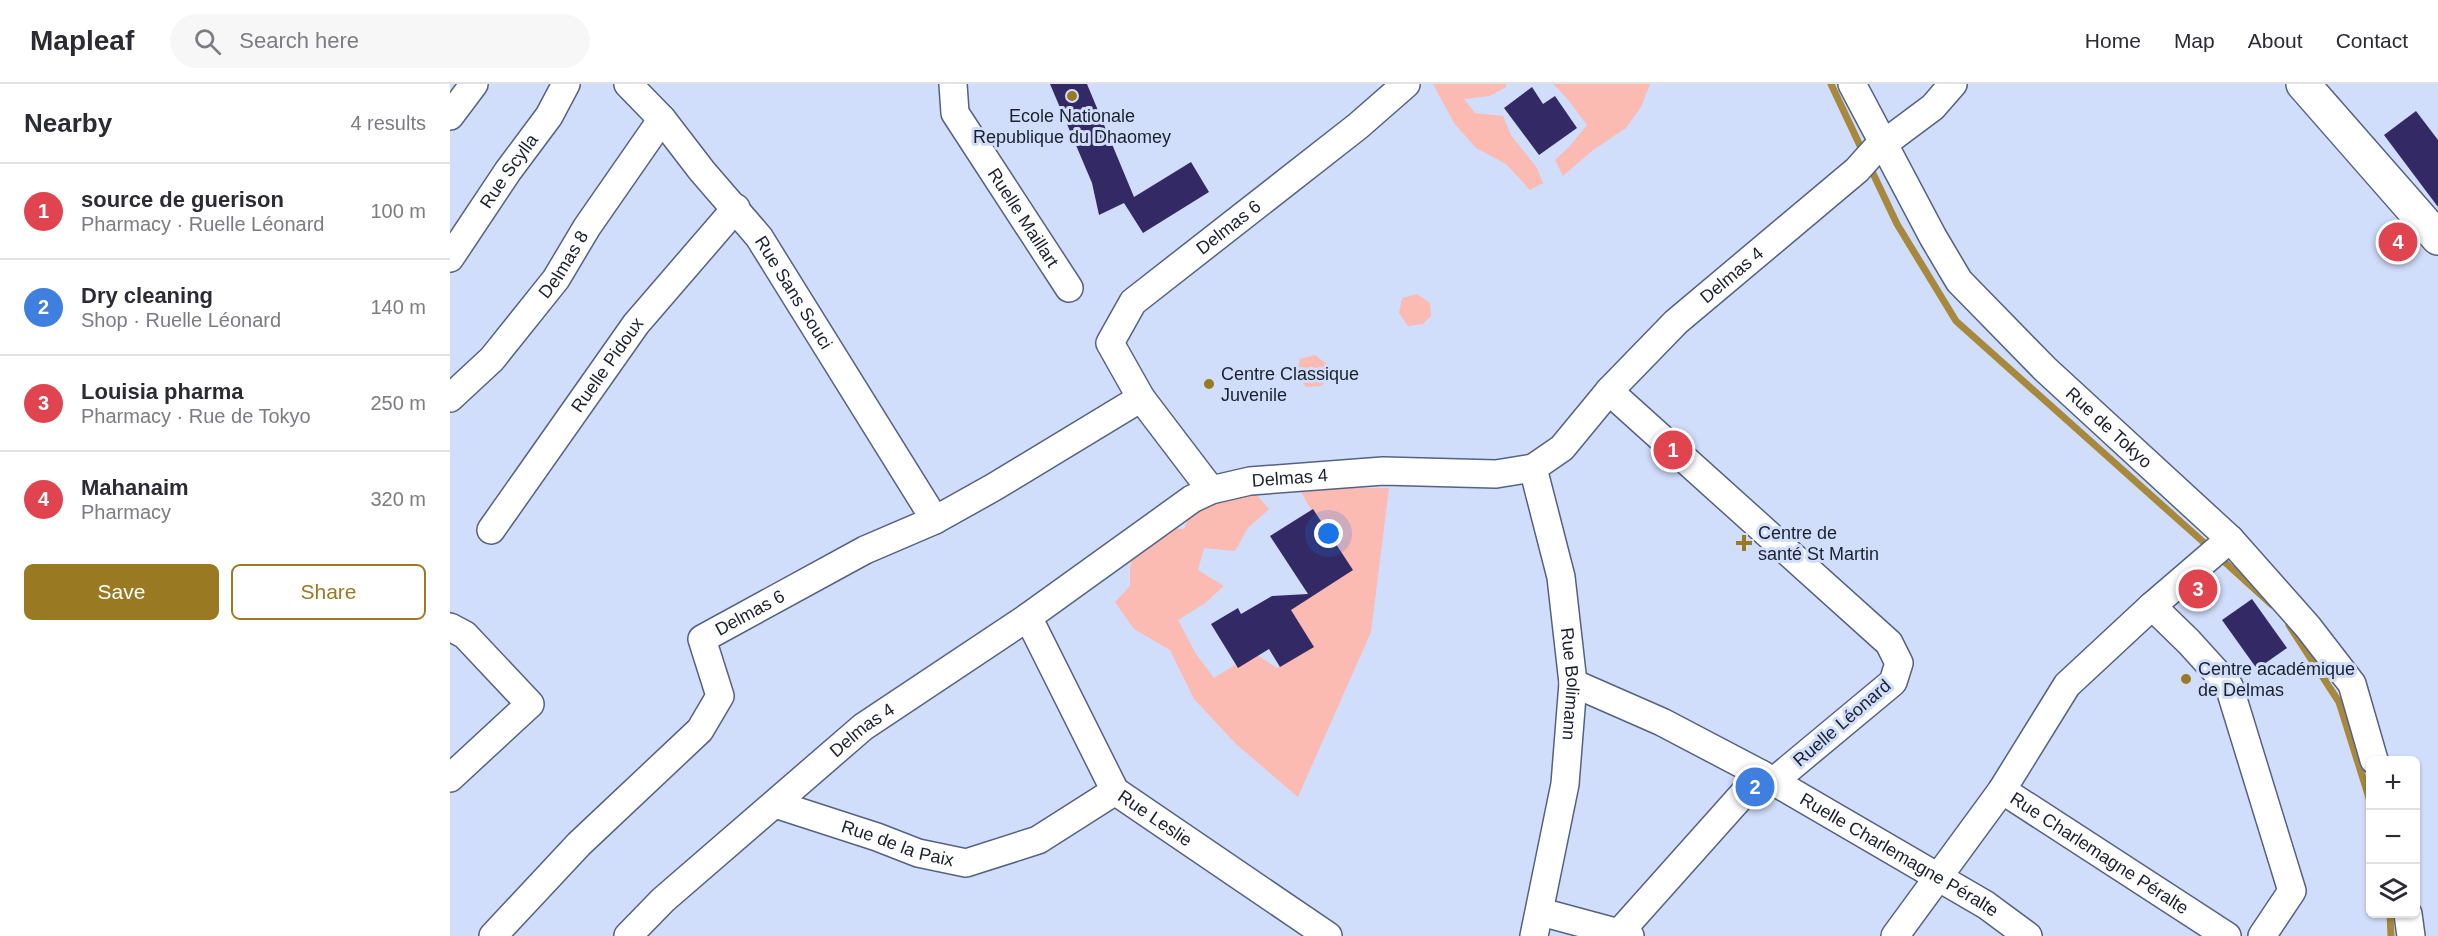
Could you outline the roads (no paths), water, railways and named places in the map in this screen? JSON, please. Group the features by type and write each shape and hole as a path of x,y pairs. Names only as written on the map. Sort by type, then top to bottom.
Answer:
{"street":[{"path":"450,116 474,84"},
{"name":"Rue Scylla","path":"450,258 508,171 549,116 566,84"},
{"name":"Rue Sans Souci","path":"628,84 662,119 702,171 759,237 934,520"},
{"name":"Ruelle Maillart","path":"953,84 955,113 1069,288"},
{"name":"Delmas 6","path":"1211,490 1141,398 1110,343 1133,302 1358,126 1406,84"},
{"name":"Rue de Tokyo","path":"1852,84 1872,155 1933,237 1959,281 2045,369 2230,539 2316,636 2352,684 2373,756"},
{"name":"Delmas 4","path":"628,936 663,900 863,727 1028,616 1192,499 1211,490 1250,481 1383,471 1496,474 1533,468 1562,448 1609,391 1676,322 1933,106 1953,84"},
{"path":"2303,84 2438,238"},
{"name":"Delmas 8","path":"450,398 492,359 556,279 587,227 662,119"},
{"name":"Ruelle Pidoux","path":"491,530 636,324 736,208"},
{"name":"Ruelle Léonard","path":"1609,391 1889,643 1899,663 1893,682 1767,777 1625,935"},
{"name":"Delmas 6","path":"493,936 579,844 700,730 720,696 702,639 865,550 934,520 994,487 1141,398"},
{"name":"Rue Bolimann","path":"1533,468 1561,578 1573,683 1565,784 1538,924"},
{"path":"1895,936 2002,790 2067,685 2152,606 2230,539"},
{"path":"2152,606 2229,686 2292,891 2262,936"},
{"name":"Rue Leslie","path":"1028,616 1115,791 1328,936"},
{"path":"450,778 530,704 455,638"},
{"name":"Ruelle Charlemagne Péralte","path":"1573,683 1662,722 1767,777 1986,905 2028,936"},
{"name":"Rue Charlemagne Péralte","path":"2002,790 2227,936"},
{"name":"Rue de la Paix","path":"775,804 877,837 918,853 966,863 1038,840 1115,791"},
{"path":"2409,918 2411,936"},
{"path":"1538,924 1625,935"}],"waterway":[{"path":"1831,84 1863,152"},
{"path":"1869,165 1897,224 1956,321 2210,548"},
{"path":"2218,556 2272,605"},
{"path":"2289,625 2339,702 2366,788"},
{"path":"2390,918 2391,936"}],"place":[{"name":"Ecole Nationale Republique du Dhaomey","path":"1072,96"},
{"name":"Mahanaim","path":"2398,242"},
{"name":"Centre Classique Juvenile","path":"1209,384"},
{"name":"source de guerison","path":"1673,450"},
{"name":"Centre de santé St Martin","path":"1744,543"},
{"name":"Louisia pharma","path":"2198,589"},
{"name":"Centre académique de Delmas","path":"2186,679"},
{"name":"Dry cleaning","path":"1755,787"}]}
